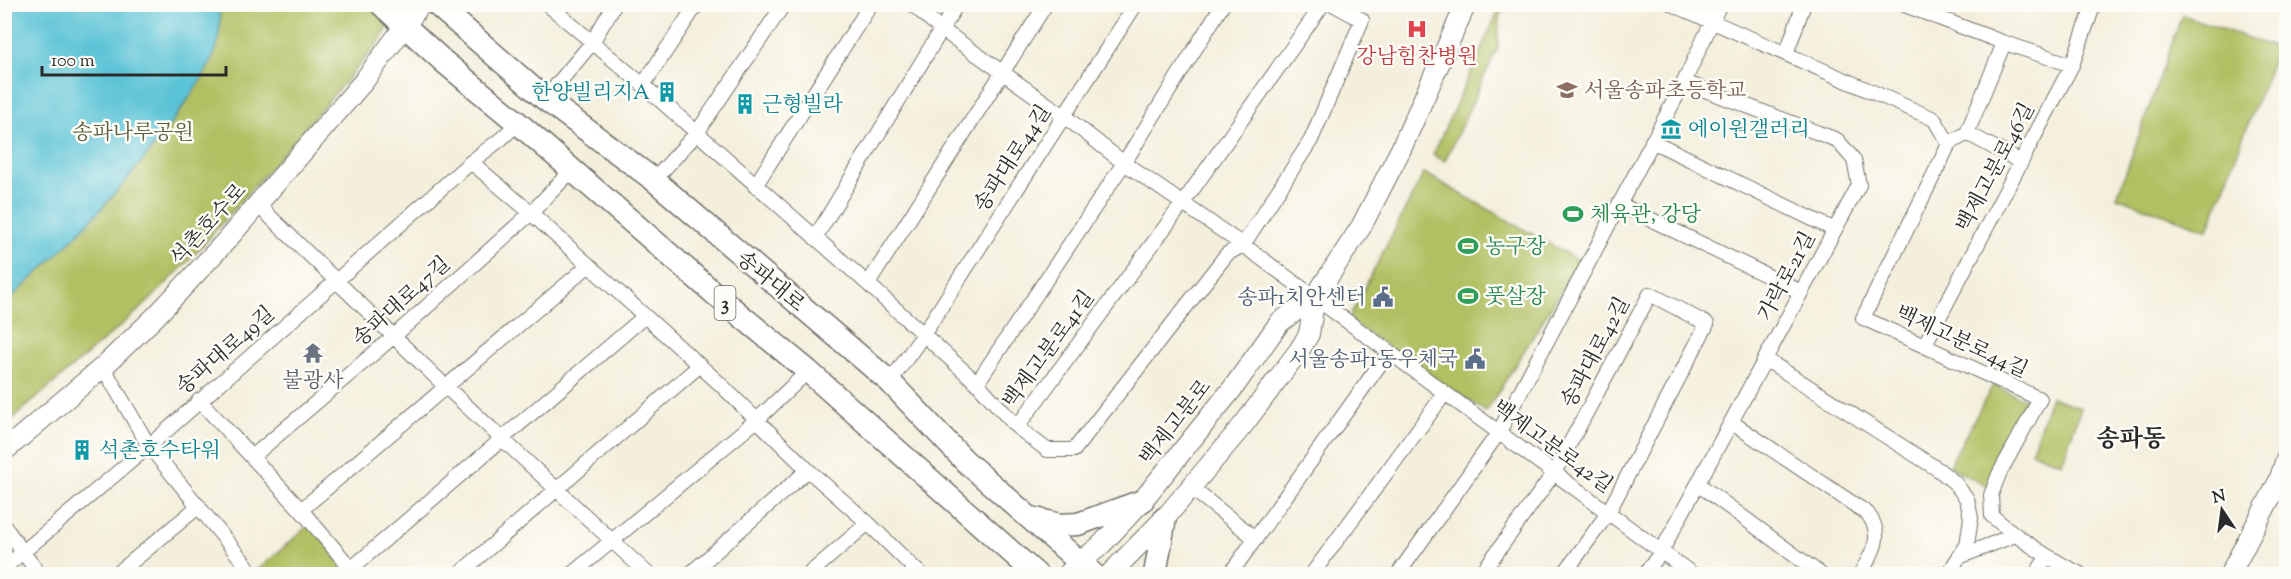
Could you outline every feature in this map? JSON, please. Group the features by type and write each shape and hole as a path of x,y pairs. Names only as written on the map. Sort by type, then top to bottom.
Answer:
{"main road":[{"name":"3","path":"381,4 443,61 518,123 723,302 808,371 1036,574"},
{"name":"석촌호수로","path":"4,451 103,367 156,316 258,205 364,81 422,4"},
{"name":"송파대로","path":"436,4 545,99 654,180 890,382 965,460 1027,516 1080,570"},
{"name":"백제고분로","path":"1080,570 1142,501 1226,397 1280,322 1315,297 1361,227 1401,148 1466,4"},
{"name":"백제고분로","path":"1110,574 1165,518 1244,424 1300,350 1309,334 1315,297"},
{"path":"2230,574 2283,483 2286,459"},
{"path":"1027,516 1059,525 1078,524 1142,501"},
{"path":"1155,574 1165,518"},
{"path":"1007,548 1008,574"}],"street":[{"path":"547,4 591,44 643,85 977,382 1017,427"},
{"path":"545,99 591,44 615,4"},
{"path":"643,85 697,4"},
{"path":"654,180 696,134 784,4"},
{"path":"755,186 871,4"},
{"path":"912,4 942,29 1064,116 1124,163 1315,297"},
{"path":"815,238 957,4"},
{"path":"867,284 1046,4"},
{"name":"송파대로44길","path":"890,382 924,335 1136,4"},
{"name":"백제고분로41길","path":"977,382 1124,163 1223,4"},
{"name":"백제고분로41길","path":"1323,4 1183,203 1017,427 1047,450 1074,450 1227,254 1243,245 1311,140 1362,20 1333,4"},
{"path":"1672,4 1934,119 1948,144 1967,133 2004,43"},
{"path":"1398,574 1498,432 1684,82 1714,22 1720,4"},
{"path":"1786,54 1804,4"},
{"path":"1902,4 2072,66"},
{"name":"백제고분로46길","path":"1924,346 2072,66 2094,4"},
{"name":"가락로21길","path":"1645,574 1661,552 1859,185 1854,160 1837,140 1684,82"},
{"name":"송파대로49길","path":"4,568 149,446 518,123"},
{"path":"1967,133 2021,162"},
{"path":"1652,141 1835,230"},
{"name":"백제고분로44길","path":"1948,144 1863,318 2040,399 1999,474 1991,495 1992,516 2047,557 2080,574"},
{"path":"471,162 531,213 758,419 808,470 920,574"},
{"name":"송파대로47길","path":"252,457 393,337 531,213 572,170"},
{"path":"1619,204 1801,292"},
{"path":"258,205 335,282 500,439 648,574"},
{"path":"301,510 444,386 588,266"},
{"name":"송파대로42길","path":"1481,574 1554,473 1650,294 1707,324 1608,513 1564,574"},
{"name":"백제고분로42길","path":"1315,297 1388,353 1692,574"},
{"path":"199,400 354,571 500,439 645,316"},
{"path":"1230,574 1388,353"},
{"path":"1765,359 1939,470 1955,483 1967,499 1971,518 1967,545 1948,574"},
{"path":"459,574 699,366"},
{"path":"103,367 149,446 199,506 241,570"},
{"path":"572,574 758,419 808,371"},
{"path":"1312,574 1445,393"},
{"path":"1731,422 1867,513 1875,523 1875,551 1860,574"},
{"path":"690,574 808,470"},
{"path":"1698,484 1820,574"},
{"path":"1190,487 1256,539"},
{"path":"117,574 199,506"},
{"path":"809,574 867,523"},
{"path":"4,526 39,574"},
{"path":"1959,557 2015,535"},
{"path":"2036,574 2047,557"}],"green space":[{"name":"송파나루공원","path":"5,5 404,5 376,46 196,253 147,303 5,425"},
{"path":"1501,5 1505,5 1499,18 1498,47 1445,161 1433,155"},
{"path":"2182,15 2277,48 2208,230 2117,197"},
{"path":"1424,173 1580,261 1486,412 1348,320"},
{"path":"1993,385 2033,403 1989,488 1949,466"},
{"path":"2051,397 2081,408 2062,463 2031,452"},
{"path":"310,524 343,567 334,574 262,574 258,570"}],"water":[{"path":"5,4 219,5 220,25 217,46 209,66 148,154 80,232 5,303"}],"place":[{"name":"강남힘찬병원","path":"1417,29"},
{"name":"서울송파초등학교","path":"1567,90"},
{"name":"한양빌리지A","path":"667,92"},
{"name":"근형빌라","path":"745,104"},
{"name":"에이원갤러리","path":"1671,129"},
{"name":"체육관, 강당","path":"1573,214"},
{"name":"농구장","path":"1468,246"},
{"name":"풋살장","path":"1468,296"},
{"name":"송파1치안센터","path":"1383,297"},
{"name":"불광사","path":"313,353"},
{"name":"서울송파1동우체국","path":"1475,359"},
{"name":"석촌호수타워","path":"82,450"}],"district":[{"name":"송파동","path":"2131,438"}]}
